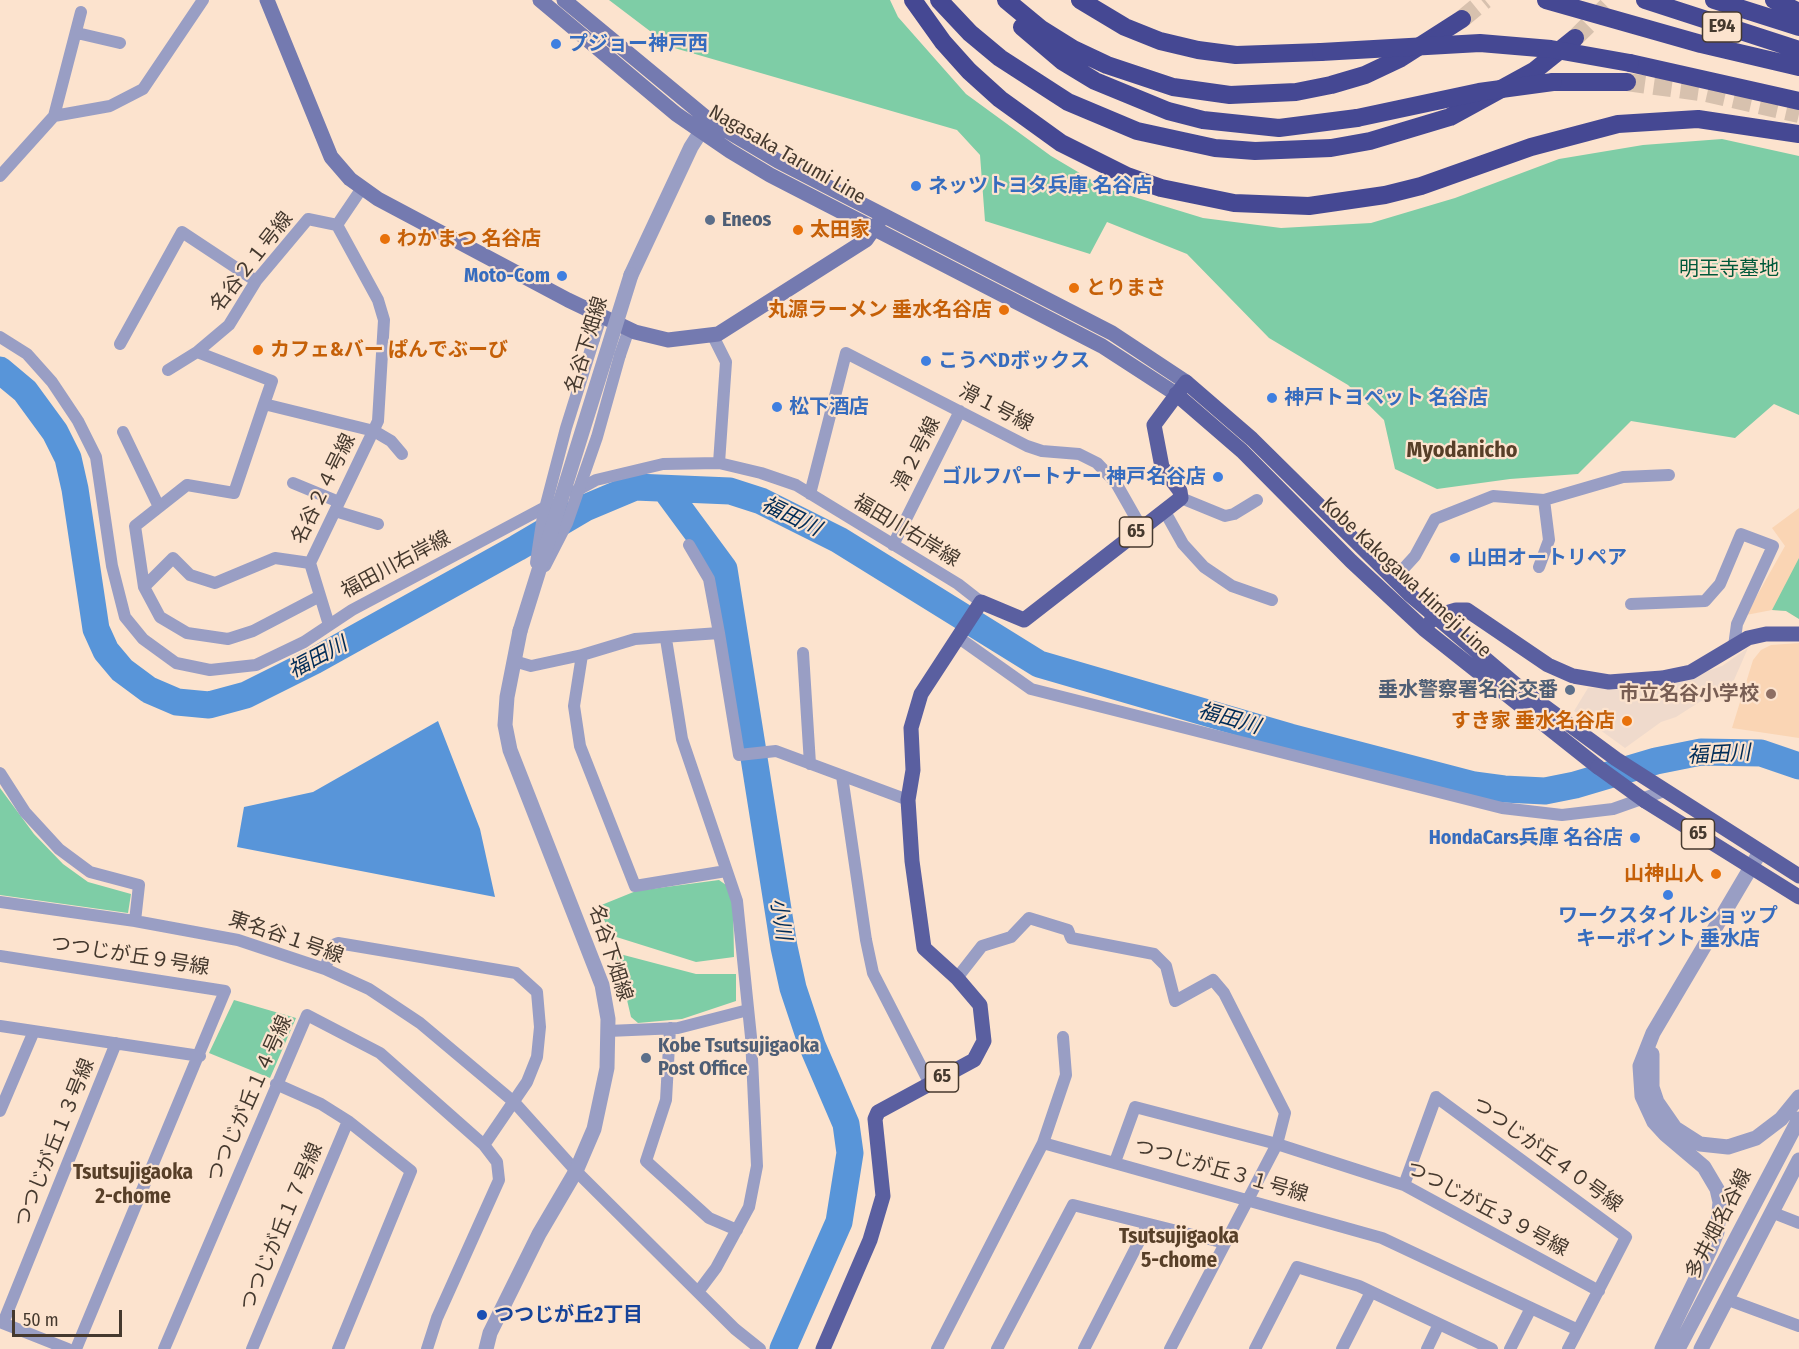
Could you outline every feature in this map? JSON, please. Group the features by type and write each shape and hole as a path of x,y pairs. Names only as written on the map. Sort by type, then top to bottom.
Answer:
{"highway":[{"path":"913,0 943,42 969,71 1014,111 1061,143 1116,171 1161,188 1233,203 1310,206 1385,195 1421,186 1531,147 1618,124 1698,119 1799,134"},
{"path":"939,0 970,33 1000,58 1068,102 1137,131 1215,148 1255,151 1312,149 1370,141 1440,121 1514,83 1575,38"},
{"path":"996,0 1030,35 1062,61 1095,81 1168,111 1203,120 1279,128 1357,118 1479,92 1553,82 1627,82"},
{"path":"1006,0 1041,29 1073,49 1107,65 1173,87 1230,95 1296,92 1365,75 1401,58 1462,20"},
{"path":"1080,0 1125,27 1160,41 1198,50 1236,55 1480,43 1551,49 1630,63 1799,101"},
{"path":"1546,0 1701,44 1799,67"},
{"name":"E94","path":"1645,0 1799,50"},
{"name":"E94","path":"1714,0 1799,27"},
{"path":"1774,0 1799,12"}],"main road":[{"name":"Nagasaka Tarumi Line","path":"267,0 331,158 350,179 362,188 601,317 646,336 668,340 713,336 728,329 866,240 876,230 883,216"},
{"name":"Nagasaka Tarumi Line","path":"540,0 770,175 1181,388"},
{"name":"Nagasaka Tarumi Line","path":"564,0 704,126 778,161 1112,333 1181,388"},
{"path":"1181,388 1154,425 1162,467 1180,491 1181,498"},
{"name":"Kobe Kakogawa Himeji Line","path":"1181,388 1252,440 1394,579 1521,688 1616,759 1799,876"},
{"name":"Kobe Kakogawa Himeji Line","path":"1181,388 1343,553 1424,629 1598,767 1645,801 1799,897"},
{"name":"65","path":"823,1349 870,1240 883,1196 875,1119 878,1112 974,1060 984,1041 980,1005 957,978 924,948 912,861 908,800 913,770 911,728 921,694 981,602 1024,620 1181,498"},
{"name":"Kobe Kakogawa Himeji Line","path":"1436,616 1456,610 1467,610 1548,665 1573,676 1595,681 1647,680 1691,672 1708,664 1748,638 1766,634 1799,634"},
{"path":"1424,629 1436,616"}],"street":[{"path":"54,116 110,106 143,89 203,0"},
{"path":"0,176 54,116 81,12"},
{"path":"77,33 120,43"},
{"name":"名谷下畑線","path":"486,1349 490,1333 539,1234 576,1171 594,1130 602,1102 607,1068 608,1031 602,985 510,750 506,725 507,697 520,631 631,275 704,126"},
{"path":"337,225 362,188"},
{"name":"名谷２１号線","path":"168,370 197,352 228,325 256,281 308,219 337,225"},
{"name":"名谷２４号線","path":"310,563 378,421 384,320 378,300 337,225"},
{"path":"120,344 182,232 256,281"},
{"name":"名谷下畑線","path":"531,594 543,516 566,428 601,317"},
{"name":"名谷下畑線","path":"531,594 567,523 597,437 629,328"},
{"path":"713,336 726,362 719,463"},
{"name":"福田川右岸線","path":"0,337 27,354 52,382 78,421 96,457 112,567 125,617 142,639 177,663 210,670 256,665 304,642 352,610 596,480 663,464 719,463 796,484 981,602"},
{"path":"197,352 272,381 234,493 187,485 135,526 144,587 160,616 187,633 228,639 254,631 320,596"},
{"name":"滑１号線","path":"810,494 846,353 1027,446 1042,451 1079,454 1097,463 1116,483 1141,527"},
{"path":"264,404 374,431 391,441 402,454"},
{"name":"滑２号線","path":"893,545 960,411"},
{"path":"123,432 159,507"},
{"path":"1394,579 1415,556 1435,519 1493,496 1544,500 1623,477 1669,475"},
{"path":"293,483 337,507 378,524"},
{"path":"1181,498 1225,516 1234,514 1257,501"},
{"path":"1539,567 1549,540 1544,500"},
{"path":"1164,510 1183,544 1204,567 1232,586 1272,600"},
{"path":"1631,604 1705,601 1720,584 1741,534 1773,546 1737,624 1734,646"},
{"path":"689,545 709,579 739,754 776,751 908,800"},
{"path":"144,587 173,558 190,575 215,583 275,558 310,563 329,625"},
{"path":"514,660 531,666 582,655 634,639 666,639 719,633"},
{"path":"959,638 1031,689 1502,808 1562,815 1613,809 1664,791"},
{"path":"666,639 682,739 737,901 748,1010 757,1166 749,1207 717,1268 698,1292 735,1329 760,1349"},
{"path":"803,653 810,764"},
{"path":"582,655 574,706 580,746 635,886 726,871"},
{"path":"0,773 25,812 59,849 90,872 139,885 135,921"},
{"path":"842,777 873,973 930,1084"},
{"path":"1662,1349 1710,1250 1720,1216 1720,1202 1711,1176 1660,1128 1642,1096 1640,1081 1645,1049 1760,852"},
{"name":"東名谷１号線","path":"0,902 135,921 238,940 325,969 369,989 420,1023 514,1102 576,1171 698,1292"},
{"path":"957,978 982,946 1011,937 1029,918 1068,930 1071,938 1154,954 1166,966 1175,1001 1213,980 1224,993 1285,1113 1277,1144 1170,1349"},
{"path":"325,969 333,945 338,943 516,973 526,979 537,992 540,1027 537,1057 527,1082 484,1145 497,1162 499,1180 437,1318 427,1349"},
{"name":"つつじが丘９号線","path":"0,956 225,991 200,1056 76,1349"},
{"path":"1675,996 1654,1043 1650,1071 1658,1102 1675,1128 1700,1144 1728,1147 1741,1144 1768,1130 1799,1097"},
{"path":"608,1031 670,1028 748,1010"},
{"name":"つつじが丘１４号線","path":"164,1349 307,1015 380,1053 484,1145"},
{"path":"0,1026 200,1056"},
{"path":"670,1028 666,1100 646,1161 709,1218 737,1230"},
{"path":"0,1111 34,1031"},
{"path":"937,1349 1043,1143 1066,1075 1062,1037"},
{"name":"つつじが丘１３号線","path":"2,1323 116,1043"},
{"path":"276,1084 321,1104 348,1121 411,1171 339,1349"},
{"name":"つつじが丘４０号線","path":"1404,1185 1436,1097 1626,1237 1578,1330"},
{"name":"つつじが丘３９号線","path":"1115,1162 1135,1107 1277,1144 1404,1185 1599,1291"},
{"name":"多井畑名谷線","path":"1678,1349 1799,1119"},
{"name":"つつじが丘１７号線","path":"252,1349 348,1121"},
{"name":"つつじが丘３１号線","path":"1043,1143 1248,1198 1382,1238 1578,1330"},
{"name":"多井畑名谷線","path":"1701,1349 1799,1160"},
{"path":"997,1349 1073,1205 1225,1243"},
{"path":"1771,1212 1799,1223"},
{"path":"1084,1349 1148,1224"},
{"path":"1256,1349 1297,1267 1371,1292 1492,1349"},
{"path":"1342,1349 1371,1292"},
{"path":"1726,1299 1799,1326"},
{"path":"1510,1349 1531,1308"},
{"path":"2,1323 68,1349"},
{"path":"1427,1349 1439,1324"},
{"path":"1568,1349 1578,1330"}],"shaded area":[{"path":"1799,508 1799,619 1786,611 1772,610 1746,615 1785,546 1772,528"},
{"name":"市立名谷小学校","path":"1799,643 1799,738 1732,728 1753,660 1761,650 1771,645"},
{"path":"1748,648 1734,680 1676,717 1661,722 1625,748 1574,711 1588,688 1667,685 1722,666"}],"green space":[{"name":"明王寺墓地","path":"609,0 890,0 898,17 966,94 1051,156 1105,188 1203,218 1281,228 1371,223 1455,198 1559,159 1643,145 1722,139 1799,156 1799,415 1774,404 1735,438 1631,421 1578,474 1510,479 1437,489 1395,469 1384,420 1348,385 1269,338 1187,254 1107,222 1090,254 985,221 980,155 957,130 671,47"},
{"path":"1799,558 1799,619 1786,611 1772,610"},
{"path":"0,788 34,834 63,864 88,882 131,894 128,913 0,895"},
{"path":"719,880 726,885 733,904 734,957 696,962 610,935 599,906 636,891"},
{"path":"616,953 696,974 736,974 736,1001 682,1019 638,1023 631,1017"},
{"path":"234,1000 296,1018 270,1078 209,1053"}],"water":[{"path":"438,721 480,829 495,897 237,847 244,807 313,792"}],"waterway":[{"name":"福田川","path":"0,370 25,391 55,432 68,458 75,489 96,629 106,651 122,670 149,690 177,702 209,705 246,695 314,661 585,508 635,487 730,491 761,501 839,540 1039,664 1290,737 1474,785 1545,791 1575,785 1656,761 1701,752 1761,753 1799,766"},
{"name":"小川","path":"665,489 724,569 784,947 793,988 812,1045 846,1124 850,1153 839,1222 783,1349"}],"tunnel":[{"path":"1462,19 1485,0"},
{"path":"1575,38 1613,0"},
{"path":"1627,82 1706,93 1799,114"}],"place":[{"name":"プジョー神戸西","path":"556,44"},
{"name":"ネッツトヨタ兵庫 名谷店","path":"916,186"},
{"name":"Eneos","path":"710,220"},
{"name":"太田家","path":"798,230"},
{"name":"わかまつ 名谷店","path":"385,239"},
{"name":"Moto-Com","path":"562,276"},
{"name":"とりまさ","path":"1074,288"},
{"name":"丸源ラーメン 垂水名谷店","path":"1004,310"},
{"name":"カフェ&バー ぱんでぶーび","path":"258,350"},
{"name":"こうべDボックス","path":"926,361"},
{"name":"神戸トヨペット 名谷店","path":"1272,398"},
{"name":"松下酒店","path":"777,407"},
{"name":"ゴルフパートナー 神戸名谷店","path":"1218,477"},
{"name":"山田オートリペア","path":"1455,558"},
{"name":"垂水警察署名谷交番","path":"1570,690"},
{"name":"市立名谷小学校","path":"1771,694"},
{"name":"すき家 垂水名谷店","path":"1627,721"},
{"name":"HondaCars兵庫 名谷店","path":"1635,838"},
{"name":"山神山人","path":"1716,874"},
{"name":"ワークスタイルショップ キーポイント 垂水店","path":"1668,895"},
{"name":"Kobe Tsutsujigaoka Post Office","path":"646,1058"},
{"name":"つつじが丘2丁目","path":"482,1315"}],"district":[{"name":"Myodanicho","path":"1462,451"},
{"name":"Tsutsujigaoka 2-chome","path":"133,1185"},
{"name":"Tsutsujigaoka 5-chome","path":"1179,1249"}]}
